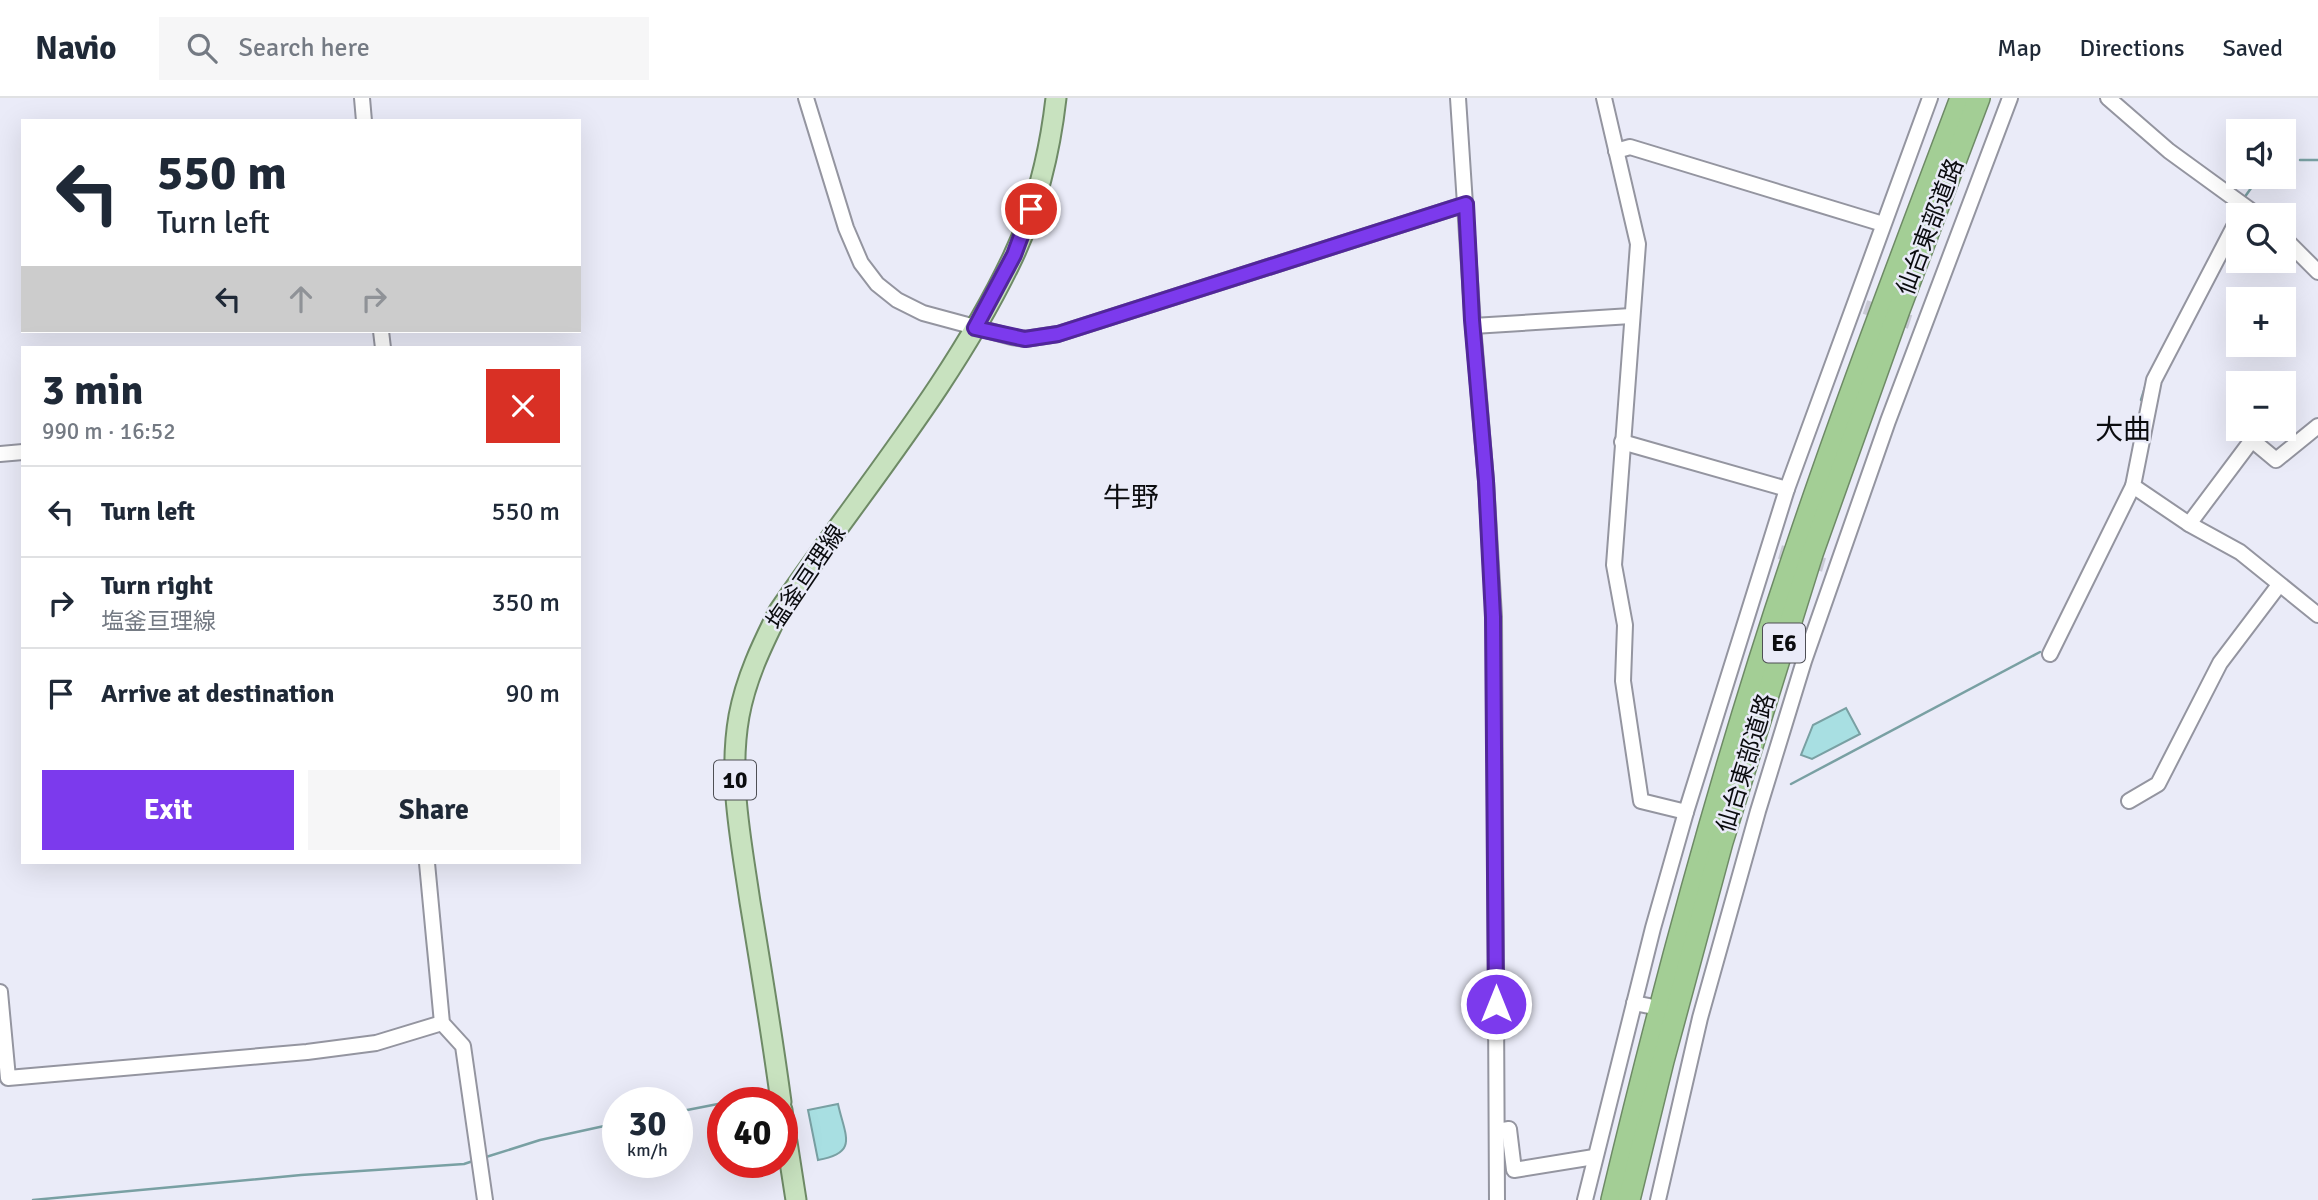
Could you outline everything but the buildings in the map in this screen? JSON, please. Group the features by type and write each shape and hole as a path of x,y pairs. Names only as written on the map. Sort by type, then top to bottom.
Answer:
{"highway":[{"name":"仙台東部道路","path":"1612,1200 1682,924 1736,738 1833,441 1961,98"},
{"name":"仙台東部道路","path":"1629,1200 1722,842 1799,594 1857,424 1979,98"}],"main road":[{"name":"塩釜亘理線","path":"779,1087 743,854 735,779 739,715 748,678 779,611 933,392 975,328 1014,255 1044,169 1056,98"},
{"path":"793,1178 796,1200"}],"street":[{"path":"362,98 364,119"},
{"path":"806,98 846,228 861,263 877,284 897,300 923,313 1025,339 1058,334 1466,204"},
{"path":"1458,98 1486,481 1493,617 1497,1200"},
{"path":"1604,98 1638,244 1614,565 1625,625 1623,681 1641,801 1686,812"},
{"path":"1585,1200 1594,1157 1641,1004 1686,812 1774,551 1787,489 1859,306 1883,224 1930,98"},
{"path":"1658,1200 1694,1016 1830,566 1925,326 2010,98"},
{"path":"2108,98 2232,203"},
{"path":"1616,151 1630,147 1883,224"},
{"path":"2050,654 2133,486 2154,380 2226,249"},
{"path":"2296,250 2318,272"},
{"path":"1473,326 1631,316"},
{"path":"1910,322 1925,326"},
{"path":"2189,524 2252,440 2276,460 2318,426"},
{"path":"1622,442 1787,489"},
{"path":"0,454 21,452"},
{"path":"2133,486 2189,524 2240,552 2318,615"},
{"path":"2129,801 2158,784 2220,663 2279,585"},
{"path":"427,864 442,1023 463,1046 485,1200"},
{"path":"0,992 4,1078 376,1044 442,1023"},
{"path":"1497,1131 1509,1129 1514,1170 1594,1157"}],"shaded area":[{"path":"1846,708 1860,734 1812,759 1801,755 1813,725"},
{"path":"838,1104 846,1134 844,1148 831,1157 818,1160 808,1110"}],"waterway":[{"path":"2300,160 2318,160"},
{"path":"2244,198 2250,189"},
{"path":"2185,306 2196,284"},
{"path":"2141,400 2147,381"},
{"path":"1791,784 2040,652"},
{"path":"693,1109 707,1106"},
{"path":"486,1157 540,1140 602,1126"},
{"path":"33,1200 301,1175 464,1164 473,1161"}],"tunnel":[{"path":"1865,307 1910,322"},
{"path":"1780,552 1824,565"}],"district":[{"name":"大曲","path":"2123,430"},
{"name":"牛野","path":"1131,498"}],"route":[{"path":"1031,209 1014,255 975,328 1025,339 1058,334 1466,204 1493,617 1496,1004"}]}
